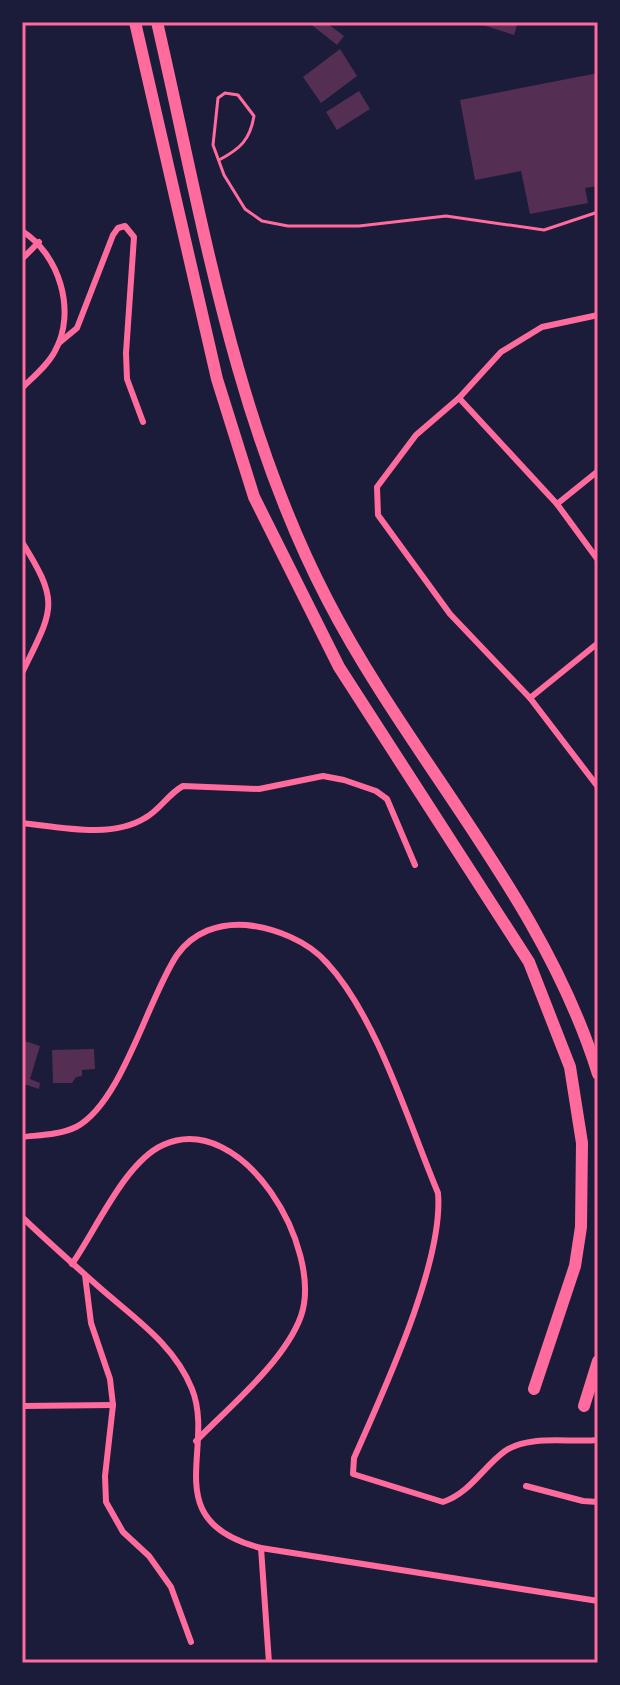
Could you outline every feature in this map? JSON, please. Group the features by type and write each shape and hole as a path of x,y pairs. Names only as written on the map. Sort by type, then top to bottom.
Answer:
{"highway":[{"path":"135,22 217,379 254,497 339,667 529,962 570,1067 582,1143 581,1227 575,1266 534,1389"},
{"path":"157,22 235,359 273,482 326,598 356,653 543,947 577,1014 598,1074"},
{"path":"584,1406 598,1361"}],"street":[{"path":"59,343 77,328 113,235 118,228 125,226 134,237 127,379 143,422"},
{"path":"22,231 39,242 58,270 63,324 54,354 22,388"},
{"path":"22,259 39,242"},
{"path":"598,315 542,327 501,352 459,398 416,435 377,487 378,515 450,614 530,698 598,787"},
{"path":"459,398 557,504 598,560"},
{"path":"557,504 598,471"},
{"path":"22,542 50,595 47,617 22,673"},
{"path":"530,698 598,643"},
{"path":"22,823 77,829 130,825 150,816 183,786 259,789 329,776 382,794 393,808 415,865"},
{"path":"22,1137 76,1127 100,1103 177,956 198,935 231,924 259,926 307,946 326,962 349,992 369,1031 438,1193 440,1214 433,1251 387,1382 354,1458 353,1474 443,1502 462,1492 515,1446 539,1441 598,1440"},
{"path":"72,1264 134,1168 164,1144 200,1139 216,1144 254,1172 297,1237 306,1274 301,1316 266,1368 196,1441"},
{"path":"22,1217 176,1358 194,1394 194,1477 203,1509 222,1531 261,1548 598,1601"},
{"path":"85,1275 91,1323 110,1379 113,1405 105,1476 106,1502 123,1532 149,1556 171,1587 191,1642"},
{"path":"22,1406 113,1405"},
{"path":"526,1486 598,1502"},
{"path":"261,1548 269,1663"}],"lane":[{"path":"219,160 245,143 254,116 238,95 225,93 218,98 214,109 213,145 219,160 245,209 262,221 288,226 359,226 446,216 544,230 598,212"}],"building":[{"path":"308,22 325,22 344,36 337,45"},
{"path":"474,22 518,22 514,35"},
{"path":"340,49 357,76 321,103 303,77"},
{"path":"598,73 598,186 585,188 588,203 530,214 521,171 475,180 460,100"},
{"path":"359,91 370,109 337,130 326,112"},
{"path":"22,1040 40,1046 30,1079 40,1083 39,1089 24,1084 22,1089"},
{"path":"94,1049 95,1069 82,1070 82,1076 76,1077 72,1083 53,1083 52,1050"}]}
